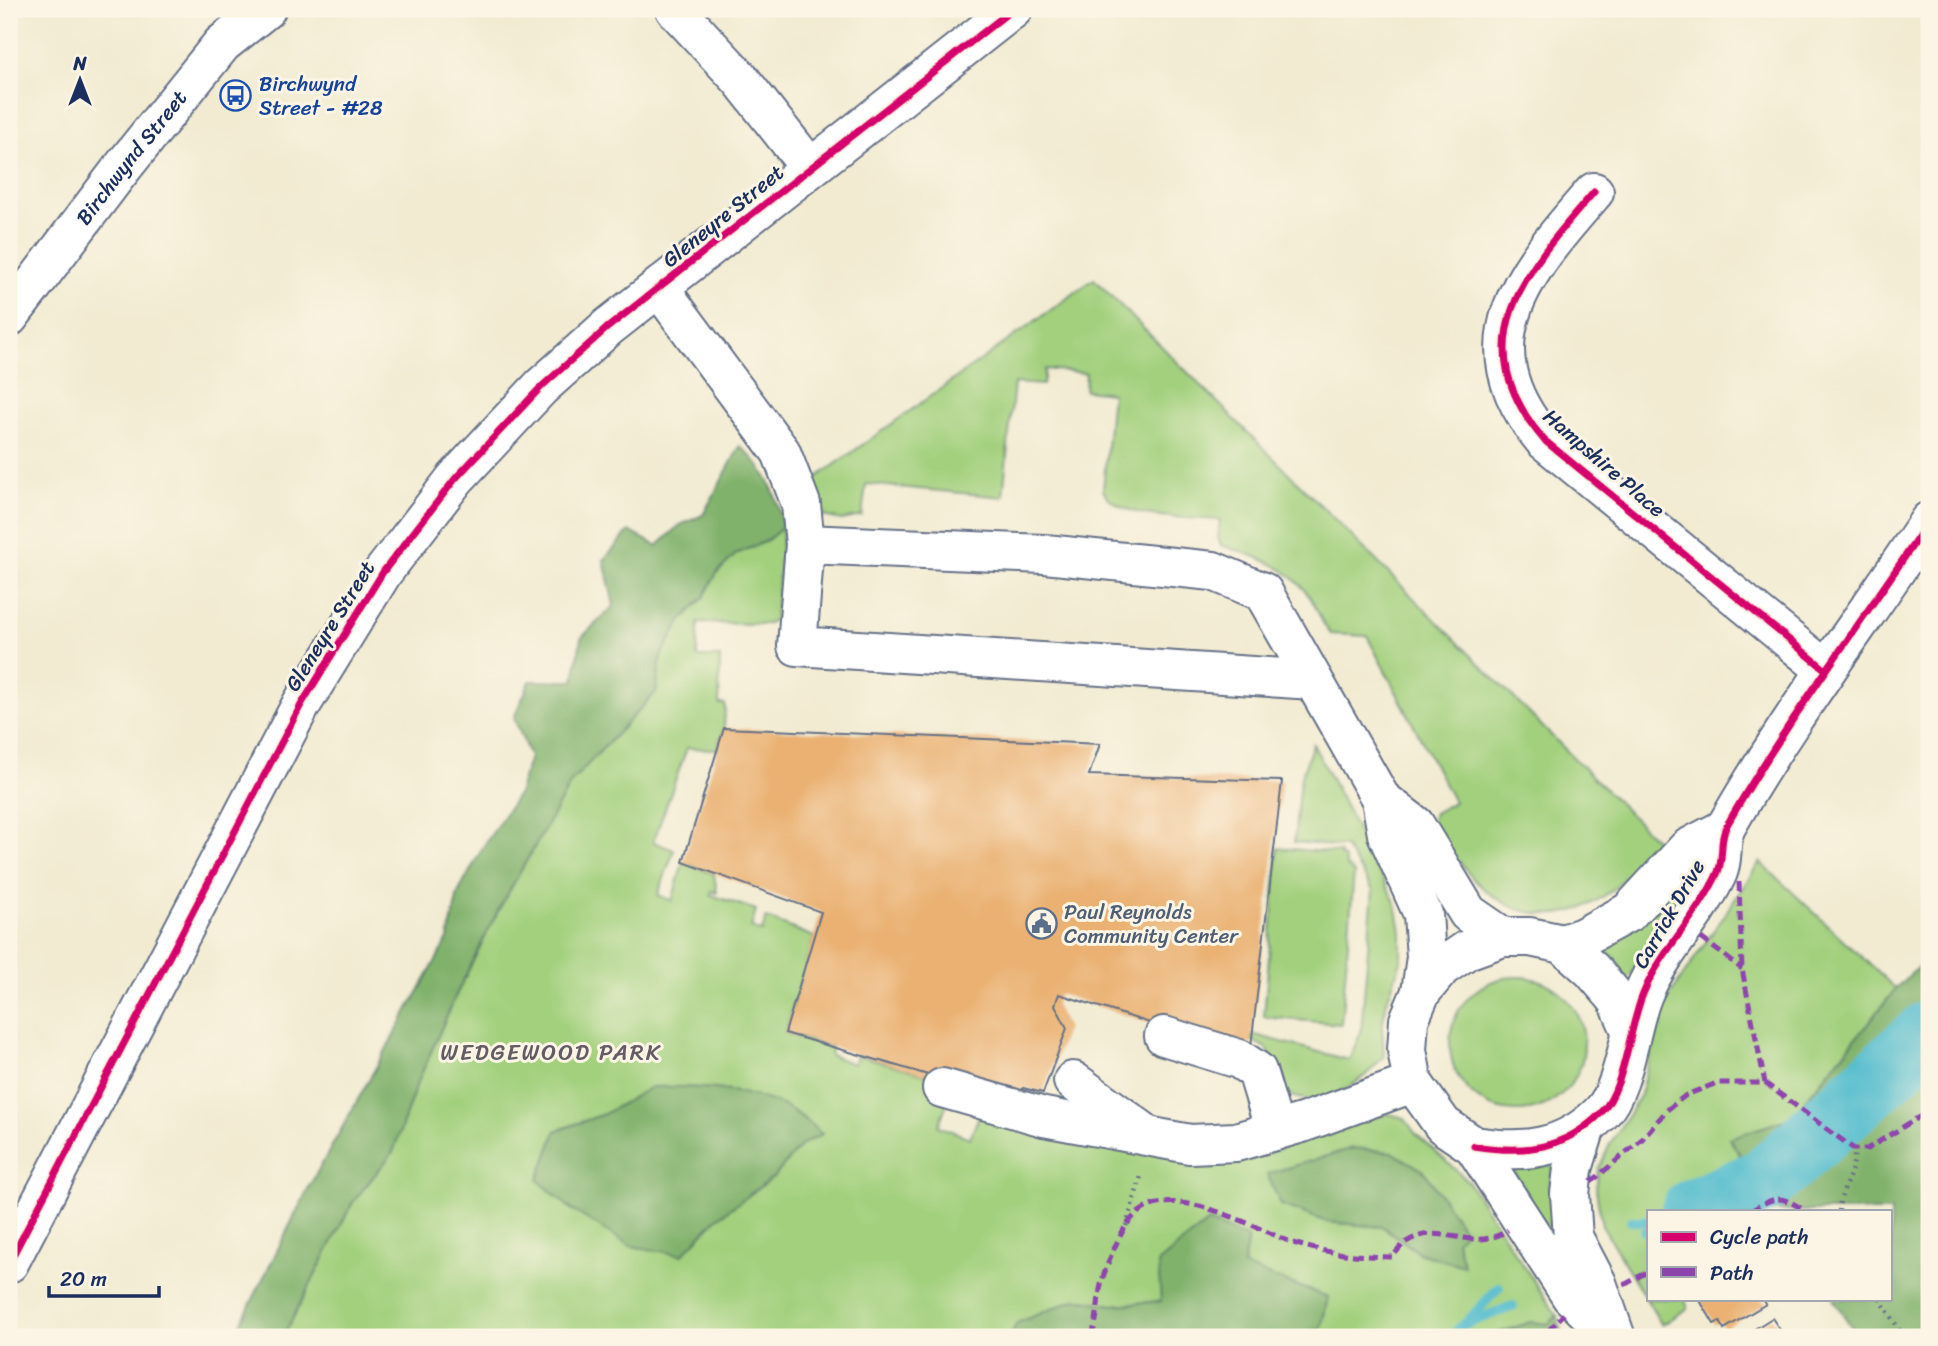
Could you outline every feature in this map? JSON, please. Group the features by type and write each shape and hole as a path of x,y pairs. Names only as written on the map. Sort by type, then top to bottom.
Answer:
{"street":[{"name":"Birchwynd Street","path":"9,317 119,172 222,44 266,9"},
{"path":"675,9 741,80 810,168"},
{"name":"Gleneyre Street","path":"9,1263 301,705 383,572 455,479 541,387 607,328 1013,9"},
{"name":"Hampshire Place","path":"1594,192 1541,252 1521,286 1504,353 1511,389 1527,419 1544,440 1826,670"},
{"path":"660,289 691,335 781,452 801,504 805,544 797,646 1314,680"},
{"name":"Carrick Drive","path":"1474,1146 1511,1152 1550,1146 1586,1127 1604,1110 1620,1078 1630,1028 1644,991 1719,870 1724,829 1826,670 1929,521"},
{"path":"805,544 1045,554 1213,571 1263,592 1381,799 1387,834 1423,914 1426,957 1421,992"},
{"path":"1381,799 1415,825 1468,913 1503,937"},
{"name":"Carrick Drive","path":"1614,1337 1571,1296 1474,1146 1443,1125 1413,1083 1407,1050 1409,1020 1421,992 1442,967 1459,955 1503,937 1530,937 1563,944 1583,937 1629,912 1688,848 1724,829"},
{"path":"1563,944 1592,970 1617,999 1630,1028"},
{"path":"1164,1036 1239,1059 1257,1071 1275,1131"},
{"path":"1073,1081 1152,1139"},
{"path":"942,1088 1044,1117 1190,1144 1236,1142 1413,1083"},
{"name":"Carrick Drive","path":"1586,1127 1573,1169 1570,1194 1573,1237 1597,1283 1614,1337"}],"path":[{"path":"1126,1226 1152,1139"},
{"path":"1839,1210 1855,1165 1854,1149"},
{"path":"1881,1300 1904,1337"}],"green space":[{"path":"1094,279 1658,842 1613,889 1593,903 1572,911 1551,914 1530,912 1510,906 1492,895 1460,862 1453,865 1431,822 1434,813 1454,802 1367,636 1331,634 1309,596 1291,576 1270,563 1221,545 1218,538 1220,520 1155,516 1123,507 1111,500 1103,490 1112,393 1085,390 1086,373 1045,369 1043,385 1014,383 1003,497 866,484 862,516 842,520 823,516 815,479"},
{"path":"740,446 757,463 769,482 783,527 766,541 736,554 717,573 704,597 681,621 661,656 656,692 572,781 499,909 457,993 415,1088 393,1152 353,1202 283,1337 234,1337 310,1185 448,939 458,893 483,847 518,794 530,757 514,718 530,681 574,681 581,638 614,606 604,560 629,531 657,546 680,525 703,515"},
{"path":"783,527 775,619 767,624 698,623 697,657 720,657 719,704 725,704 724,728 717,749 687,748 653,842 674,850 658,895 672,901 683,862 714,874 717,893 712,891 711,895 756,910 751,928 762,932 766,918 814,937 785,1033 831,1047 830,1055 853,1064 858,1055 935,1077 946,1106 938,1126 970,1138 981,1111 1201,1163 1255,1158 1362,1119 1389,1114 1404,1118 1416,1134 1467,1180 1557,1316 1548,1324 1531,1322 1487,1337 1285,1337 1321,1329 1328,1297 1242,1266 1162,1301 1113,1305 1076,1299 1017,1323 1010,1337 283,1337 353,1202 393,1152 415,1088 457,993 499,909 572,781 656,692 661,656 681,621 704,597 716,573 736,554 766,541","holes":["604,1114 801,1145 775,1176 716,1219 681,1255 556,1131","1353,1148 1424,1171 1464,1231 1456,1239 1421,1254 1383,1227 1327,1222 1321,1158"]},
{"path":"1313,744 1396,904 1401,931 1401,961 1387,1001 1382,1027 1384,1056 1353,1085 1327,1097 1314,1099 1287,1094 1267,1049 1252,1040 1252,1034 1349,1060 1361,1032 1373,890 1345,847 1294,842 1300,780"},
{"path":"1278,848 1340,853 1346,866 1354,873 1341,1024 1264,1017"},
{"path":"1760,862 1896,989 1791,1118 1729,1138 1771,1204 1760,1210 1647,1210 1647,1300 1685,1300 1688,1308 1662,1325 1602,1226 1596,1189 1599,1168 1610,1144 1639,1098 1662,1012 1670,995"},
{"path":"1690,869 1694,870 1695,876 1631,975 1626,978 1619,975 1601,951 1602,947"},
{"path":"1929,956 1929,1337 1858,1337 1834,1300 1892,1300 1892,1210 1775,1210 1729,1138 1791,1118 1896,989"},
{"path":"1517,977 1543,982 1564,997 1579,1018 1584,1044 1579,1070 1564,1091 1543,1106 1517,1111 1491,1106 1470,1091 1455,1070 1450,1044 1455,1018 1470,997 1491,982"},
{"path":"651,1087 703,1088 754,1096 791,1110 822,1134 801,1145 775,1176 716,1219 682,1255 631,1246 572,1210 538,1180 556,1131 604,1114"},
{"path":"1353,1148 1392,1152 1424,1171 1465,1231 1456,1240 1464,1266 1421,1254 1383,1227 1327,1222 1281,1205 1267,1174"},
{"path":"1548,1164 1553,1168 1550,1184 1553,1231 1548,1230 1512,1169 1531,1169"},
{"path":"1208,1222 1248,1238 1243,1266 1328,1297 1321,1329 1285,1337 1010,1337 1017,1323 1076,1299 1113,1305 1161,1301 1158,1263"},
{"path":"1557,1316 1564,1337 1487,1337 1531,1322 1548,1324"}],"building":[{"name":"Paul Reynolds Community Center","path":"724,728 1100,744 1089,775 1282,781 1250,1055 1059,994 1055,1005 1067,1028 1043,1093 1023,1088 1020,1102 785,1033 821,912 683,862"},
{"path":"1700,1300 1763,1300 1766,1304 1724,1329 1720,1321 1714,1324"},
{"path":"1772,1318 1785,1337 1742,1337"}],"waterway":[{"path":"1696,1210 1766,1180 1929,1033"},
{"path":"1631,1221 1647,1221"},
{"path":"1466,1323 1499,1287"},
{"path":"1450,1337 1463,1325 1513,1306"}],"marked path":[{"path":"1739,882 1742,969 1765,1083"},
{"path":"1701,938 1742,969"},
{"path":"1591,1182 1642,1139 1667,1110 1686,1095 1717,1083 1765,1083 1854,1149 1867,1149 1929,1111"},
{"path":"1753,1210 1778,1199 1803,1210"},
{"path":"1091,1337 1104,1275 1122,1232 1142,1210 1162,1203 1185,1203 1209,1209 1297,1244 1356,1255 1392,1257 1406,1242 1432,1234 1482,1239 1495,1237 1508,1230"},
{"path":"1624,1285 1647,1272"},
{"path":"1535,1337 1548,1331 1564,1314"}],"cycle path":[{"path":"9,1263 301,705 383,572 455,479 541,387 607,328 1013,9"},
{"path":"1594,192 1546,250 1526,279 1512,308 1505,339 1507,371 1520,404 1544,440 1826,670"},
{"path":"1474,1146 1509,1149 1542,1146 1572,1135 1601,1113 1616,1089 1643,994 1660,962 1701,903 1718,872 1727,825 1800,709 1929,521"}],"place":[{"name":"Birchwynd Street - #28","path":"236,96"},
{"name":"Paul Reynolds Community Center","path":"1041,924"}],"district":[{"name":"WEDGEWOOD PARK","path":"551,1052"}]}
